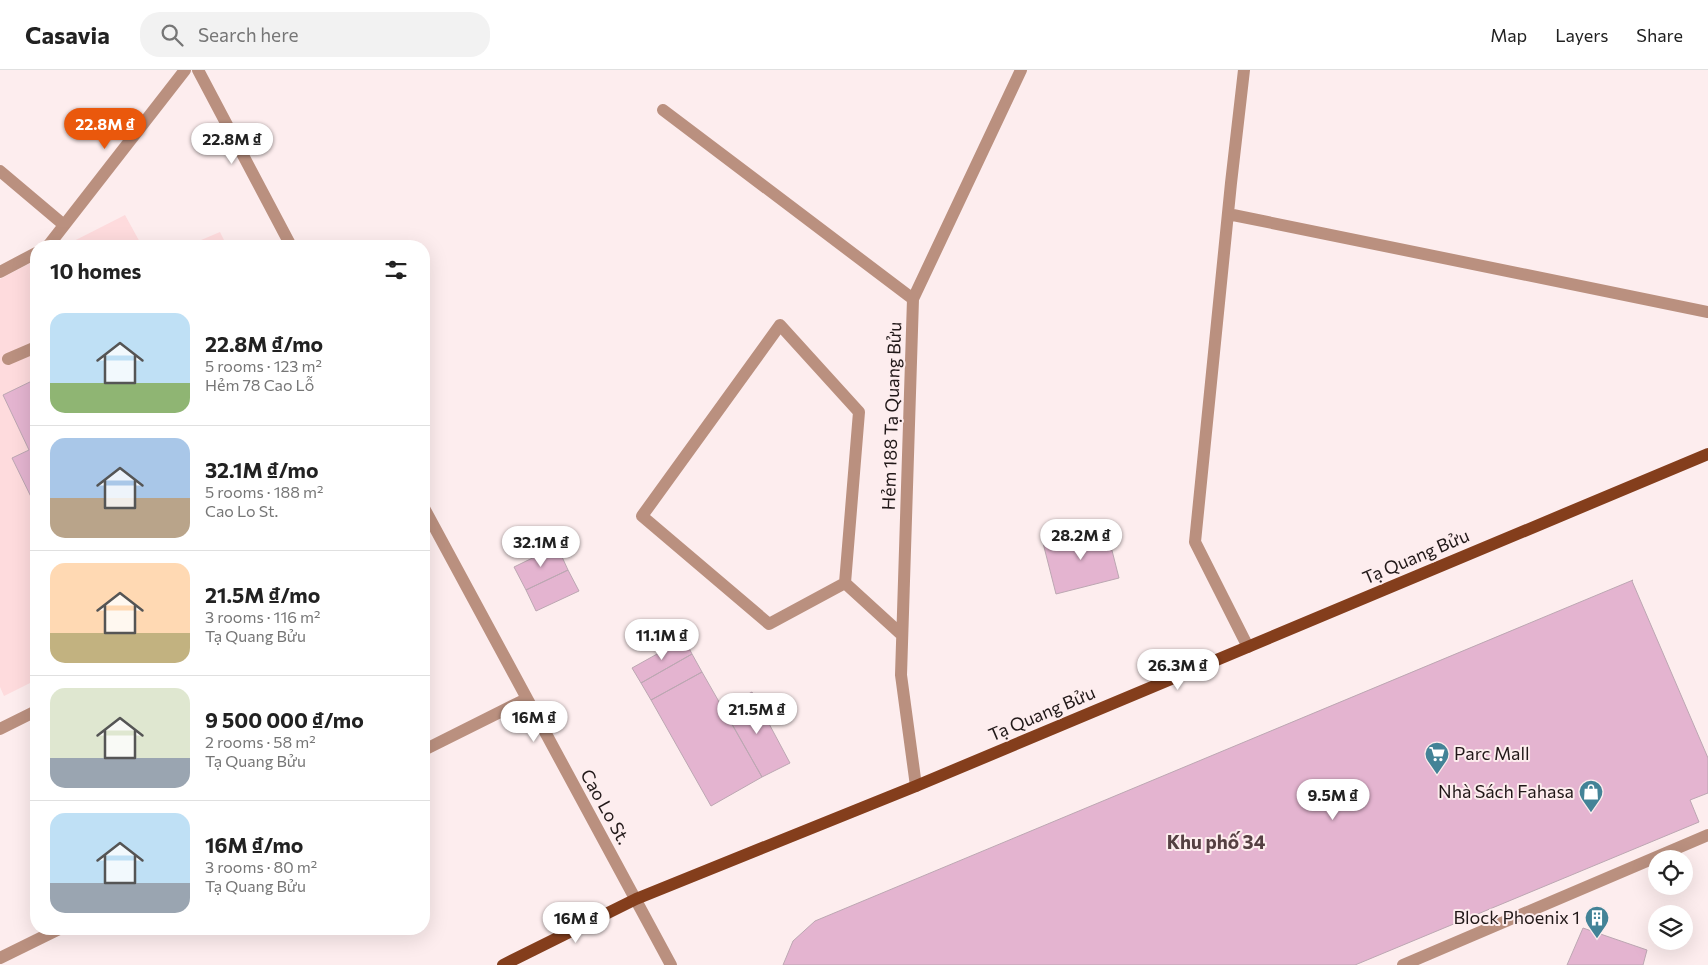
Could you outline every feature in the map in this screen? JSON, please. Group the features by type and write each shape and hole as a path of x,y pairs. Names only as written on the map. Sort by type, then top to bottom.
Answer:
{"main road":[{"name":"Tạ Quang Bửu","path":"503,965 636,899 916,786 1708,454"}],"street":[{"path":"53,240 185,70"},
{"path":"198,70 288,240"},
{"name":"Hẻm 188 Tạ Quang Bửu","path":"916,786 900,676 913,299 1022,70"},
{"path":"1244,70 1195,542 1248,647"},
{"path":"663,110 913,299"},
{"path":"0,171 64,225"},
{"path":"1228,214 1708,312"},
{"path":"0,272 30,256"},
{"path":"780,325 859,412 845,583 769,624 642,516 780,325"},
{"path":"8,359 30,349"},
{"name":"Cao Lo St.","path":"430,523 671,965"},
{"path":"845,583 902,635"},
{"path":"430,747 526,699"},
{"path":"0,729 30,714"},
{"path":"1403,965 1708,835"},
{"path":"0,958 47,935"}],"shaded area":[{"path":"125,215 139,240 76,240"},
{"path":"220,232 224,240 201,240"},
{"path":"30,263 30,683 4,696 0,687 0,279"}],"building":[{"path":"30,382 30,495 12,458 29,450 3,395"},
{"path":"1106,527 1119,578 1056,594 1043,543"},
{"path":"557,546 568,570 526,590 514,567"},
{"path":"568,570 579,591 536,611 526,590"},
{"name":"Parc Mall","path":"1633,580 1708,758 1708,793 1690,800 1699,822 1355,965 783,965 793,941 815,921"},
{"path":"684,639 692,654 641,683 632,668"},
{"path":"692,654 702,672 651,700 641,683"},
{"path":"702,672 762,777 711,806 651,700"},
{"path":"752,692 790,763 762,777 723,708"},
{"name":"Block Phoenix 1","path":"1583,928 1647,950 1643,965 1567,965"}],"place":[{"name":"Parc Mall","path":"1437,775"},
{"name":"Nhà Sách Fahasa","path":"1591,813"},
{"name":"Block Phoenix 1","path":"1597,939"}],"district":[{"name":"Khu phố 34","path":"1216,842"}]}
